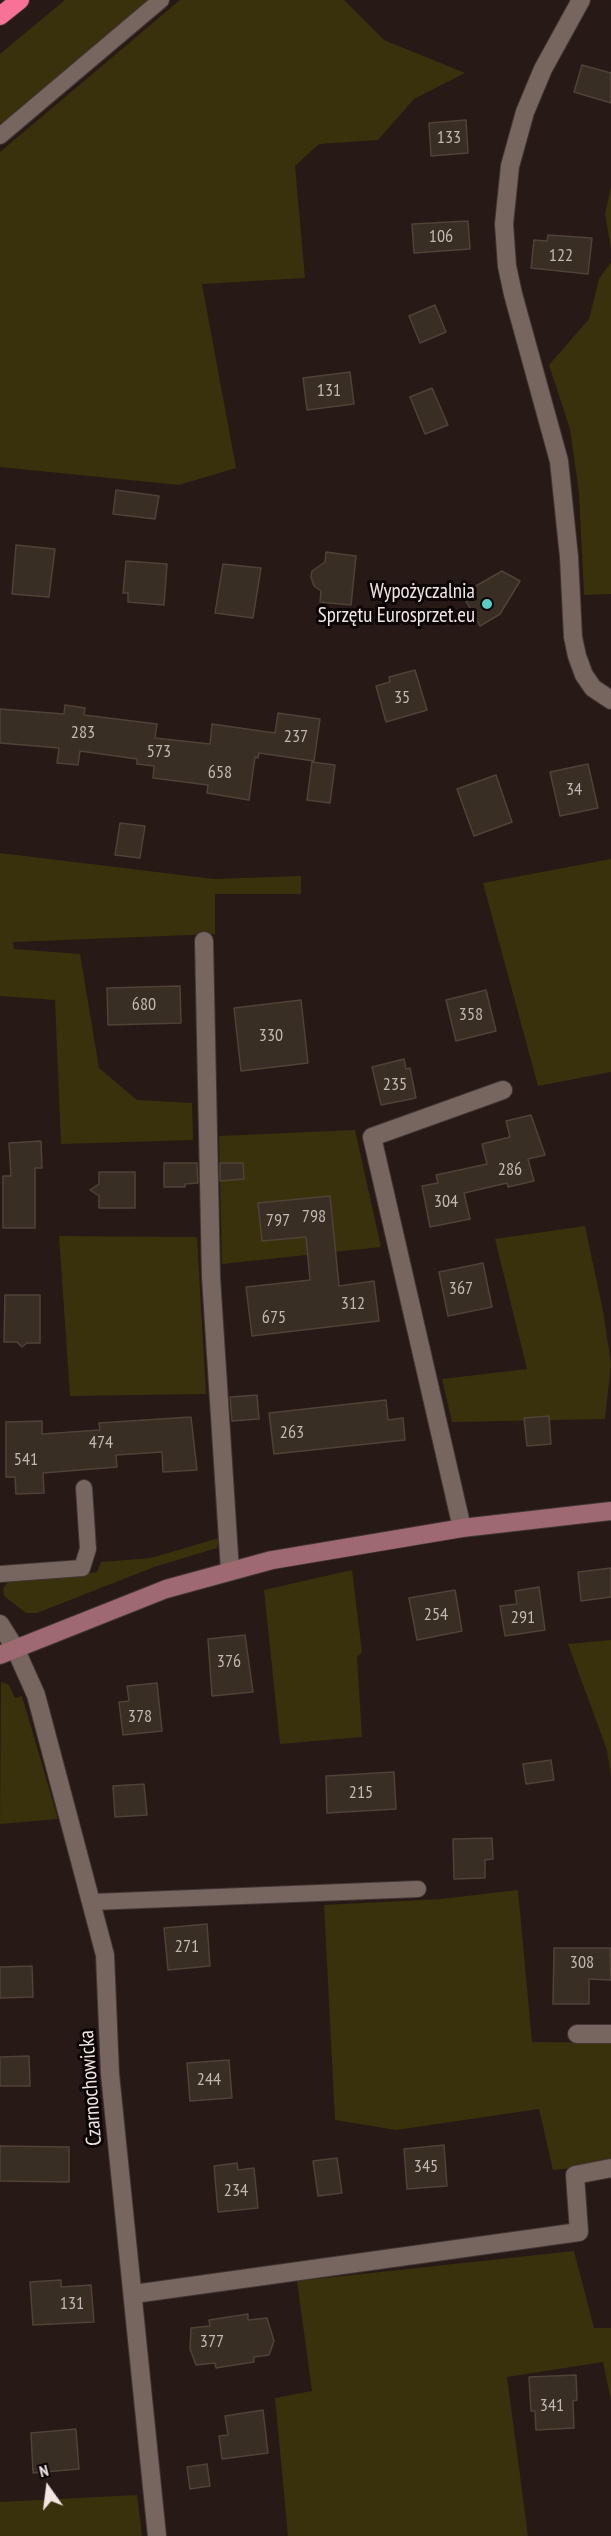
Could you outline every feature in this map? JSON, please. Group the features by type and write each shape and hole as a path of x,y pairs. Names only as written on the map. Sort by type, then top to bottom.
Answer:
{"highway":[{"path":"0,16 20,0"}],"street":[{"path":"581,0 543,69 525,112 510,166 504,224 507,266 513,294 559,461 569,556 573,637 577,656 584,675 593,688 611,700"},
{"path":"204,941 211,1277 230,1571"},
{"path":"462,1528 372,1137 503,1090"},
{"path":"8,1652 166,1589 230,1571 372,1541 611,1510"},
{"name":"Czarnochowicka","path":"0,1624 8,1652 36,1695 93,1902 105,1955 110,2074 157,2536"},
{"path":"577,2034 611,2034"},
{"path":"134,2294 579,2232 575,2175 611,2168"}],"lane":[{"path":"0,136 161,0"},
{"path":"0,1574 82,1568 88,1549 84,1488"},
{"path":"93,1902 418,1890"}],"shaded area":[{"path":"65,0 148,0 0,126 0,54"},
{"path":"180,0 344,0 384,40 465,73 414,99 378,140 319,144 295,166 305,278 202,284 236,468 179,485 0,467 0,152"},
{"path":"611,187 611,249 605,214"},
{"path":"611,262 611,594 584,595 579,493 570,429 549,365 589,319 599,279"},
{"path":"0,853 214,879 301,876 301,894 215,894 215,934 13,942 14,949 80,954 99,1068 137,1100 192,1103 193,1140 61,1144 55,1000 0,996"},
{"path":"611,859 611,1072 538,1086 483,883"},
{"path":"355,1130 381,1247 222,1264 219,1136"},
{"path":"585,1226 603,1311 611,1364 605,1419 452,1422 442,1379 527,1369 495,1239"},
{"path":"59,1236 197,1237 206,1394 70,1396"},
{"path":"219,1538 217,1548 154,1567 37,1613 26,1613 4,1596 3,1588 10,1580 39,1580 97,1572 101,1562 151,1558"},
{"path":"352,1570 362,1652 357,1657 362,1737 280,1744 264,1590"},
{"path":"611,1640 611,1777 607,1750 568,1644"},
{"path":"1,1682 9,1685 15,1698 22,1696 58,1819 0,1824"},
{"path":"518,1890 532,2042 611,2043 611,2164 553,2170 539,2109 396,2130 335,2120 324,1905 441,1899"},
{"path":"574,2251 594,2328 611,2328 611,2401 603,2362 507,2377 528,2536 288,2536 275,2398 312,2391 297,2281"},
{"path":"137,2495 142,2536 0,2536 0,2502"}],"building":[{"path":"582,65 611,73 611,103 574,92"},
{"path":"466,120 468,153 431,156 429,123"},
{"path":"468,221 470,249 414,253 412,224"},
{"path":"548,235 592,238 588,274 531,268 534,240 547,241"},
{"path":"435,305 446,332 420,343 409,316"},
{"path":"350,372 354,404 307,410 303,378"},
{"path":"432,388 448,425 425,434 410,397"},
{"path":"116,490 159,496 155,519 113,514"},
{"path":"16,545 55,549 49,597 12,594"},
{"path":"326,552 356,556 351,605 320,602 321,591 314,586 311,577 312,571 325,562"},
{"path":"126,561 167,564 164,605 128,602 128,593 123,593"},
{"path":"223,564 261,568 253,618 215,613"},
{"name":"Wypożyczalnia Sprzętu Eurosprzet.eu","path":"502,571 520,581 500,614 480,626 462,594"},
{"path":"415,670 427,710 386,722 376,686 390,682 389,677"},
{"path":"65,705 85,708 84,715 157,724 155,738 210,744 212,724 275,733 278,713 320,719 314,761 259,753 258,758 255,757 249,800 207,793 208,785 153,778 154,766 137,764 137,759 80,751 78,765 57,763 59,748 0,743 0,709 64,714"},
{"path":"312,762 335,765 330,803 307,800"},
{"path":"588,764 598,808 560,816 550,772"},
{"path":"496,775 512,822 474,836 457,789"},
{"path":"120,823 145,826 140,858 115,855"},
{"path":"180,986 181,1023 108,1025 107,988"},
{"path":"486,990 496,1031 456,1041 446,1000"},
{"path":"301,1000 308,1063 241,1071 234,1008"},
{"path":"404,1059 406,1069 410,1068 416,1098 381,1105 372,1067"},
{"path":"531,1115 545,1155 528,1159 534,1181 508,1187 507,1183 464,1193 470,1219 430,1227 422,1186 438,1183 436,1175 487,1164 482,1144 510,1137 506,1121"},
{"path":"41,1141 42,1168 35,1168 35,1228 3,1228 3,1176 11,1176 9,1143"},
{"path":"164,1163 197,1163 198,1183 185,1184 185,1187 164,1187"},
{"path":"220,1163 243,1163 244,1179 220,1181"},
{"path":"99,1172 135,1172 135,1208 99,1208 99,1196 90,1190 99,1184"},
{"path":"330,1196 339,1286 374,1281 379,1321 252,1336 246,1287 310,1280 306,1237 262,1241 258,1203"},
{"path":"483,1263 492,1307 448,1316 439,1272"},
{"path":"5,1295 40,1295 40,1343 27,1343 22,1347 17,1342 4,1342"},
{"path":"257,1395 259,1419 232,1421 230,1397"},
{"path":"386,1400 388,1420 403,1418 405,1440 274,1454 269,1413"},
{"path":"549,1416 551,1444 527,1446 524,1418"},
{"path":"191,1417 197,1470 163,1472 162,1452 116,1455 117,1467 43,1473 44,1493 16,1494 15,1477 6,1477 6,1422 42,1421 42,1434 100,1430 99,1423"},
{"path":"611,1568 611,1597 581,1601 578,1572"},
{"path":"539,1587 545,1630 505,1636 500,1606 517,1604 515,1591"},
{"path":"455,1590 462,1631 417,1640 409,1598"},
{"path":"245,1635 253,1692 212,1696 208,1639"},
{"path":"157,1683 162,1731 123,1735 119,1702 129,1701 127,1686"},
{"path":"551,1760 554,1780 526,1784 523,1764"},
{"path":"394,1772 396,1809 327,1813 326,1776"},
{"path":"144,1784 147,1815 115,1817 113,1786"},
{"path":"492,1838 493,1859 485,1860 485,1878 454,1879 453,1839"},
{"path":"207,1924 210,1966 168,1970 164,1928"},
{"path":"554,1948 610,1948 611,1980 589,1979 589,2004 553,2004"},
{"path":"32,1966 33,1997 0,1998 0,1967"},
{"path":"29,2056 30,2086 0,2086 0,2057"},
{"path":"229,2060 232,2098 190,2101 187,2063"},
{"path":"444,2145 447,2186 407,2189 404,2149"},
{"path":"0,2146 69,2147 69,2182 0,2181"},
{"path":"337,2158 342,2193 318,2196 313,2161"},
{"path":"237,2163 238,2170 254,2168 258,2208 218,2212 214,2166"},
{"path":"61,2280 61,2287 91,2285 94,2322 33,2325 30,2282"},
{"path":"248,2314 248,2320 267,2318 274,2341 269,2355 254,2357 254,2362 216,2368 215,2363 196,2365 190,2349 191,2328 210,2326 209,2320"},
{"path":"576,2375 577,2400 573,2401 574,2428 536,2430 535,2411 531,2411 529,2377"},
{"path":"263,2410 268,2453 222,2459 219,2436 228,2435 225,2416"},
{"path":"76,2429 79,2469 33,2473 31,2433"},
{"path":"207,2464 210,2486 190,2489 187,2467"}],"place":[{"name":"Wypożyczalnia Sprzętu Eurosprzet.eu","path":"487,604"}]}
